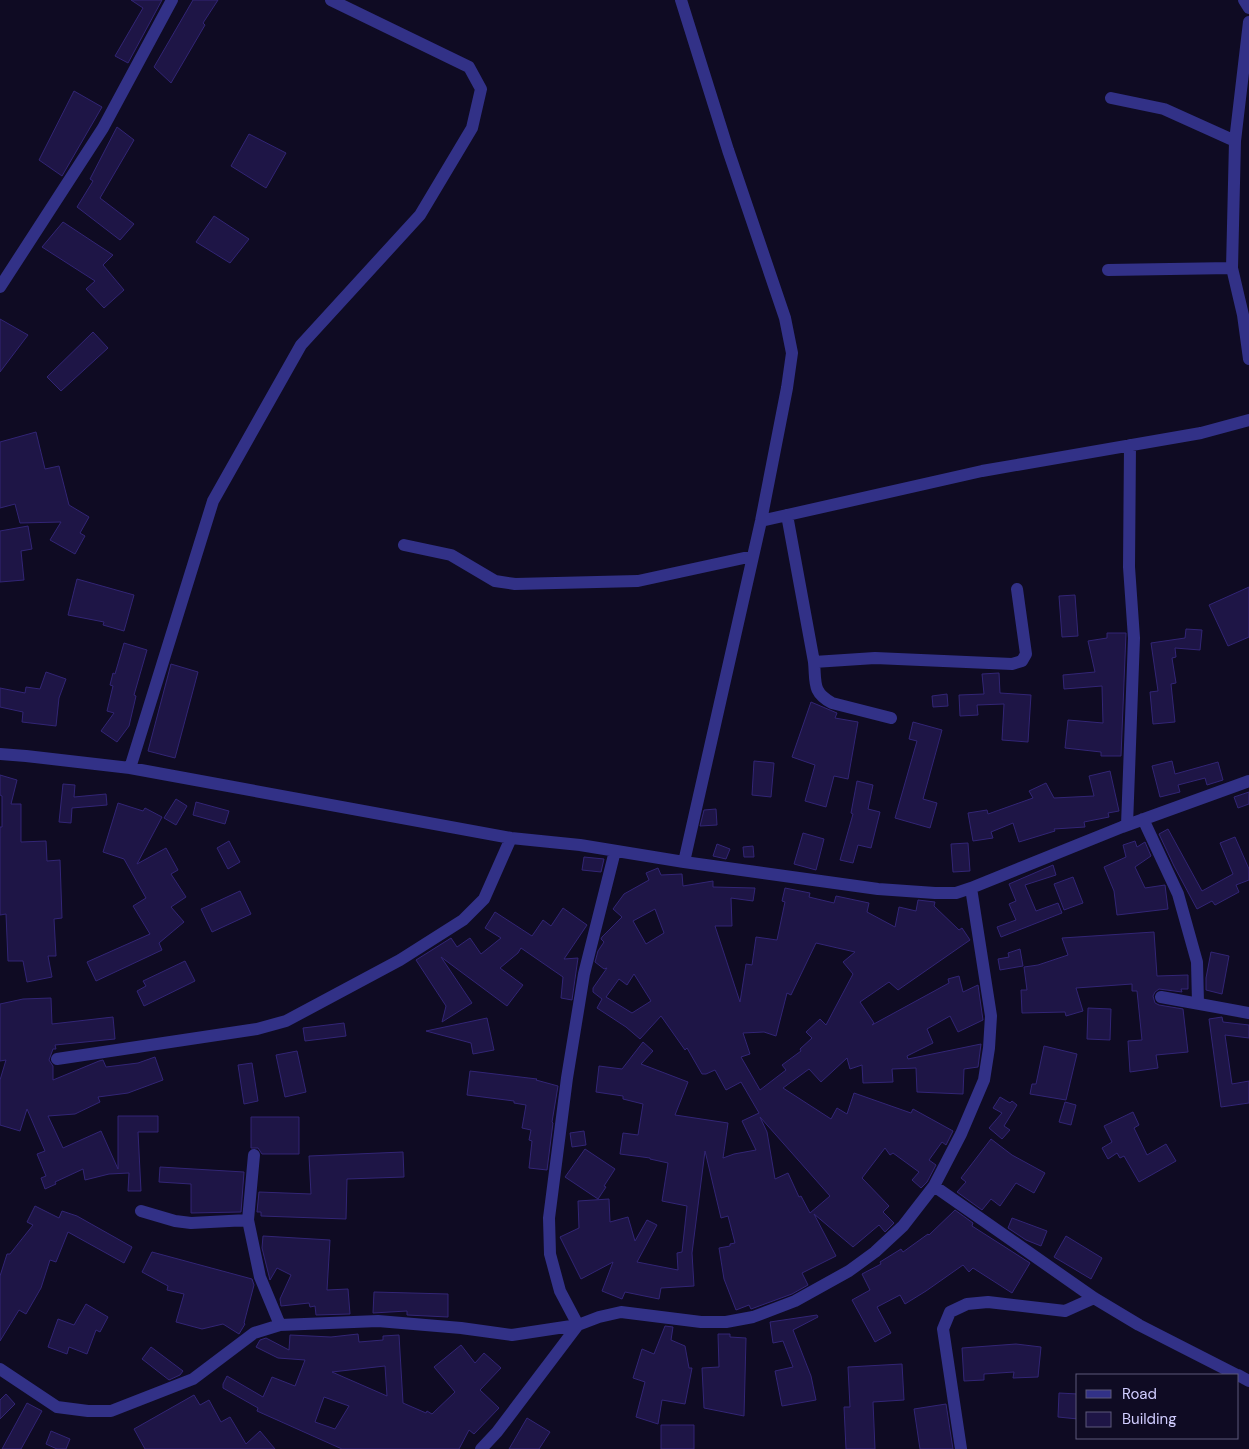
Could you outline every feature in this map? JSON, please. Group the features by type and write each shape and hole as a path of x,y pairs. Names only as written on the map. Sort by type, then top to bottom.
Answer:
{"street":[{"path":"0,287 103,128 172,0"},
{"path":"130,768 213,501 301,345 420,215 472,128 481,89 469,67 331,0"},
{"path":"681,0 728,150 785,318 792,354 761,521 684,862"},
{"path":"1244,0 1249,8"},
{"path":"1249,22 1235,142 1232,268 1243,315 1249,359"},
{"path":"1110,98 1164,109 1235,142"},
{"path":"1108,270 1232,268"},
{"path":"761,521 982,471 1201,433 1249,420"},
{"path":"1126,825 1134,638 1129,567 1130,445"},
{"path":"787,515 814,662 817,691 824,698 832,702 891,718"},
{"path":"404,545 452,555 495,581 515,584 638,580 753,556"},
{"path":"814,662 876,658 1012,664 1022,661 1026,654 1017,589"},
{"path":"0,754 130,768 511,838 580,845 684,862 878,889 935,893 956,892 971,888 1126,825 1249,781"},
{"path":"1144,819 1178,894 1197,962 1198,1003"},
{"path":"57,1058 256,1029 286,1021 400,960 463,920 484,898 511,838"},
{"path":"578,1325 560,1291 550,1254 549,1218 567,1078 584,974 615,851"},
{"path":"0,1369 57,1407 88,1411 111,1411 192,1379 254,1333 280,1325 378,1321 461,1328 512,1335 578,1325 599,1317 621,1312 701,1322 726,1322 753,1318 795,1301 849,1271 875,1252 903,1226 934,1186 961,1134 984,1080 991,1016 971,888"},
{"path":"1161,996 1249,1012"},
{"path":"254,1154 248,1220 260,1277 280,1325"},
{"path":"934,1186 1094,1298 1139,1325 1236,1374"},
{"path":"141,1211 175,1221 191,1223 248,1220"},
{"path":"961,1449 943,1329 950,1312 967,1304 988,1302 1065,1311 1094,1298"},
{"path":"481,1449 498,1432 578,1325"}],"building":[{"path":"131,0 162,0 128,63 115,56 143,8"},
{"path":"193,0 218,0 203,23 205,25 171,83 154,67"},
{"path":"74,91 102,107 62,176 39,160"},
{"path":"117,127 134,140 100,198 134,224 120,240 77,207 93,181 90,179"},
{"path":"249,134 286,153 266,188 231,166"},
{"path":"214,216 249,239 230,263 196,242"},
{"path":"63,222 113,255 103,265 124,290 104,308 86,289 95,281 42,247"},
{"path":"0,319 28,335 0,372"},
{"path":"93,332 108,348 61,391 47,377"},
{"path":"36,432 45,469 59,466 69,505 89,517 80,533 85,536 75,554 50,540 61,522 20,523 15,504 0,508 0,442"},
{"path":"28,526 32,549 21,551 24,580 0,582 0,531"},
{"path":"77,579 134,595 124,631 103,625 104,622 68,615"},
{"path":"1249,587 1249,637 1228,646 1209,605"},
{"path":"1075,595 1078,636 1062,637 1059,596"},
{"path":"1186,629 1202,630 1200,650 1175,648 1176,657 1172,658 1176,683 1171,684 1175,722 1153,724 1150,692 1158,691 1151,643 1185,638"},
{"path":"1107,633 1126,633 1121,756 1101,756 1101,752 1065,748 1068,720 1103,723 1102,686 1064,689 1063,675 1095,672 1088,641 1107,638"},
{"path":"124,643 147,650 134,695 136,696 129,726 117,742 101,731 114,713 107,711 113,686 110,685"},
{"path":"171,664 198,672 175,758 148,751"},
{"path":"46,672 66,679 59,698 56,726 22,722 23,712 0,707 0,688 25,693 26,687 40,689"},
{"path":"999,673 1000,693 1031,695 1028,742 1002,740 1004,704 977,705 978,715 960,716 959,695 984,694 982,674"},
{"path":"947,694 948,706 933,707 932,696"},
{"path":"811,702 837,713 835,718 858,722 848,779 834,776 826,807 805,801 815,765 792,757"},
{"path":"913,722 942,730 923,799 937,803 930,828 895,818 917,741 909,739"},
{"path":"754,761 774,763 771,797 752,795"},
{"path":"1172,761 1175,774 1218,762 1223,780 1207,785 1205,778 1178,785 1180,792 1160,797 1152,766"},
{"path":"1110,771 1119,811 1108,813 1109,817 1084,822 1085,827 1054,829 1055,831 1019,842 1013,823 991,832 993,838 973,841 968,813 987,810 988,814 1033,798 1029,791 1046,783 1054,798 1094,796 1089,776"},
{"path":"0,775 17,780 11,804 21,804 21,842 46,841 47,861 60,860 62,918 54,919 56,956 48,956 52,977 27,982 23,961 8,961 6,914 0,915 2,796 0,795"},
{"path":"857,781 873,785 868,809 880,812 871,848 858,845 853,863 840,860 853,814 851,813"},
{"path":"63,784 75,785 74,797 106,794 107,805 72,808 71,823 59,822"},
{"path":"1249,792 1249,804 1238,808 1234,797"},
{"path":"176,799 187,806 176,825 164,818"},
{"path":"196,802 229,811 225,824 193,815"},
{"path":"118,803 143,811 145,808 162,817 137,864 166,848 178,870 171,874 186,897 171,907 184,922 159,943 162,950 96,981 87,962 150,934 133,906 146,898 124,859 103,852"},
{"path":"716,809 717,825 700,826 704,810"},
{"path":"1168,829 1202,891 1233,874 1220,843 1235,837 1249,869 1249,880 1236,885 1239,892 1215,905 1212,901 1197,909 1159,834"},
{"path":"803,833 824,839 816,870 794,864"},
{"path":"229,841 240,862 228,869 217,848"},
{"path":"1135,841 1137,847 1145,842 1151,856 1135,867 1145,888 1165,885 1168,909 1117,915 1114,891 1104,867 1126,857 1123,845"},
{"path":"968,843 970,871 953,872 951,844"},
{"path":"717,844 730,849 726,859 713,856"},
{"path":"753,846 754,857 744,857 743,847"},
{"path":"584,857 604,859 601,872 582,870"},
{"path":"1053,865 1056,875 1025,885 1036,911 1058,903 1062,913 1001,937 997,927 1016,920 1009,904 1016,901 1009,884"},
{"path":"658,868 661,875 682,874 683,886 713,881 713,887 755,888 753,901 731,898 732,926 715,926 740,1002 746,964 752,965 756,937 777,940 785,902 782,901 785,888 810,893 809,897 834,903 836,896 869,903 867,912 895,927 899,907 916,911 918,900 935,902 934,906 959,930 962,928 970,940 898,990 889,982 860,1002 874,1023 872,1025 949,983 948,979 959,976 963,992 978,985 983,1020 958,1032 950,1016 927,1029 933,1043 907,1056 908,1059 981,1044 978,1067 964,1069 963,1094 917,1092 916,1068 892,1069 893,1082 863,1083 862,1065 850,1069 847,1058 821,1082 809,1069 783,1088 831,1119 837,1108 847,1114 854,1093 911,1113 913,1109 953,1131 946,1145 942,1142 929,1160 936,1165 927,1182 921,1188 912,1180 919,1172 893,1153 890,1155 885,1148 862,1178 889,1206 883,1212 894,1223 885,1232 879,1225 853,1247 814,1214 836,1256 802,1273 808,1285 792,1294 751,1309 749,1305 736,1310 724,1279 719,1248 735,1243 728,1216 721,1218 705,1151 692,1253 694,1286 661,1288 659,1299 625,1292 622,1299 602,1291 613,1262 581,1279 560,1237 579,1228 578,1201 609,1199 610,1222 628,1217 635,1241 647,1220 657,1225 637,1262 678,1270 677,1253 682,1252 687,1206 662,1201 668,1163 650,1158 620,1154 623,1133 638,1135 643,1104 623,1099 623,1096 596,1092 599,1066 622,1069 643,1042 653,1051 641,1064 688,1082 675,1115 728,1123 723,1158 756,1150 742,1121 759,1113 741,1082 726,1090 715,1070 702,1074 687,1048 685,1050 661,1016 640,1039 626,1027 597,1008 602,999 593,992 593,988 607,968 604,969 595,962 598,951 604,942 601,939 622,917 613,909 624,894 649,880 646,873","holes":["655,909 664,933 646,944 633,921","816,943 855,952 843,962 853,974 826,1025 820,1019 806,1032 812,1038 800,1049 801,1051 782,1065 786,1070 760,1090 741,1057 750,1054 743,1033 764,1032 776,1036 787,993 791,995","634,974 651,1001 632,1013 606,997 619,979 627,985","760,1117 830,1196 810,1213 801,1196 799,1197 788,1173 775,1179 767,1132"]},
{"path":"1073,877 1083,903 1064,910 1054,884"},
{"path":"240,891 251,914 212,932 201,909"},
{"path":"563,908 587,925 564,959 578,958 572,1000 561,998 563,977 521,948 518,953 500,968 523,985 507,1006 441,957 472,1003 442,1022 446,1006 416,960 451,938 457,947 470,938 481,954 501,938 485,928 495,912 532,936 543,920 551,926"},
{"path":"1154,932 1157,976 1188,975 1188,989 1181,989 1182,992 1159,989 1153,996 1155,1003 1159,1005 1183,1009 1188,1052 1156,1055 1158,1068 1130,1072 1128,1041 1142,1040 1137,991 1132,991 1132,984 1076,988 1083,1011 1066,1016 1065,1012 1022,1013 1021,990 1027,990 1024,967 1038,965 1068,955 1062,938"},
{"path":"1020,949 1023,966 1000,970 998,959 1009,957 1008,953"},
{"path":"1211,952 1229,956 1222,994 1206,990 1206,978"},
{"path":"185,961 195,981 144,1006 137,991 146,986 143,981"},
{"path":"51,998 52,1024 113,1017 115,1039 55,1045 56,1049 53,1049 49,1060 53,1066 53,1080 103,1060 106,1067 138,1063 155,1057 163,1080 128,1093 98,1097 100,1102 75,1114 48,1116 63,1148 101,1131 118,1169 118,1116 158,1116 158,1132 138,1132 141,1191 128,1191 129,1173 109,1174 85,1180 83,1169 55,1182 56,1184 45,1189 41,1178 46,1176 37,1154 45,1151 27,1109 20,1131 0,1125 0,1080 6,1060 0,1061 0,1004 23,999"},
{"path":"1088,1008 1111,1009 1110,1040 1087,1039"},
{"path":"1222,1017 1223,1022 1249,1025 1249,1038 1225,1035 1232,1084 1249,1081 1249,1103 1221,1107 1209,1019"},
{"path":"487,1018 494,1050 473,1054 471,1043 426,1031"},
{"path":"344,1023 346,1036 305,1041 303,1028"},
{"path":"1044,1046 1077,1054 1066,1100 1030,1094 1032,1084 1036,1084"},
{"path":"297,1051 306,1092 285,1097 276,1055"},
{"path":"252,1063 258,1101 244,1104 238,1065"},
{"path":"470,1071 537,1079 558,1086 547,1170 529,1168 532,1141 529,1140 531,1130 522,1128 526,1105 514,1103 514,1101 467,1095"},
{"path":"1000,1097 1017,1105 1004,1126 1010,1130 1002,1139 989,1128 1002,1113 993,1108"},
{"path":"1065,1102 1076,1105 1071,1125 1059,1122"},
{"path":"1133,1112 1139,1125 1134,1128 1147,1155 1166,1144 1176,1161 1139,1182 1124,1156 1120,1158 1117,1153 1108,1159 1102,1148 1112,1142 1104,1126"},
{"path":"251,1117 299,1117 299,1154 262,1154 258,1148 251,1148"},
{"path":"584,1131 586,1145 572,1147 570,1133"},
{"path":"991,1139 1012,1155 1045,1173 1034,1193 1016,1183 1000,1206 991,1199 982,1210 957,1192 966,1182 961,1178"},
{"path":"585,1149 615,1169 598,1199 565,1177"},
{"path":"403,1152 404,1177 347,1179 346,1219 261,1216 261,1212 257,1212 259,1192 311,1194 309,1156"},
{"path":"160,1167 244,1172 241,1212 191,1213 191,1184 159,1182"},
{"path":"35,1206 59,1218 62,1211 77,1216 132,1247 124,1263 68,1232 56,1262 50,1260 41,1288 26,1314 19,1310 0,1341 0,1276 7,1254 10,1254 33,1225 27,1222"},
{"path":"955,1210 973,1223 972,1226 1030,1263 1012,1293 973,1268 969,1272 963,1265 905,1304 900,1295 877,1307 891,1333 875,1342 852,1300 870,1290 862,1274 881,1264 880,1262 901,1249 903,1252 929,1235"},
{"path":"1012,1218 1047,1231 1041,1246 1026,1240 1008,1228"},
{"path":"263,1236 330,1240 327,1290 348,1289 350,1314 316,1315 315,1306 310,1307 309,1303 281,1306 280,1299 291,1275 277,1268 270,1280 262,1248"},
{"path":"1066,1236 1102,1258 1091,1279 1054,1257"},
{"path":"152,1252 252,1279 254,1285 245,1324 239,1334 223,1324 202,1329 176,1322 184,1294 167,1290 168,1286 142,1272"},
{"path":"374,1292 448,1294 448,1317 407,1315 407,1311 373,1313"},
{"path":"86,1304 108,1317 100,1332 96,1330 87,1354 69,1347 67,1354 48,1347 58,1319 74,1325"},
{"path":"817,1315 818,1317 793,1330 811,1376 816,1400 782,1406 775,1371 793,1367 783,1341 773,1343 770,1322"},
{"path":"665,1326 673,1327 671,1340 685,1346 689,1368 692,1368 685,1404 662,1400 658,1424 636,1417 645,1382 633,1378 642,1349 654,1354"},
{"path":"358,1334 359,1342 383,1340 383,1336 399,1335 403,1403 432,1414 455,1392 434,1367 461,1345 475,1363 484,1353 501,1368 480,1390 499,1408 474,1434 469,1430 459,1449 342,1449 257,1411 258,1408 223,1388 227,1376 263,1397 272,1377 295,1386 305,1360 278,1358 256,1347 260,1340 266,1338 289,1350 290,1335 331,1337","holes":["385,1366 387,1396 332,1372","324,1397 349,1406 335,1429 315,1422"]},
{"path":"718,1334 730,1334 730,1337 746,1338 744,1416 704,1408 702,1368 719,1367"},
{"path":"1016,1344 1041,1347 1038,1377 1013,1378 1014,1372 984,1374 984,1380 964,1381 962,1348"},
{"path":"151,1347 183,1371 180,1375 169,1380 142,1359"},
{"path":"902,1364 904,1400 873,1402 875,1449 846,1449 844,1407 850,1407 848,1367"},
{"path":"1059,1393 1076,1394 1076,1419 1058,1417"},
{"path":"6,1394 15,1404 0,1419 0,1400"},
{"path":"194,1395 200,1405 209,1400 221,1422 230,1417 246,1444 260,1431 275,1449 145,1449 134,1429"},
{"path":"27,1403 42,1411 21,1449 2,1449"},
{"path":"946,1404 953,1449 920,1449 914,1409"},
{"path":"527,1418 550,1432 539,1449 509,1449"},
{"path":"661,1425 694,1425 694,1449 661,1449"},
{"path":"51,1431 70,1439 66,1449 57,1449 46,1444"}]}
